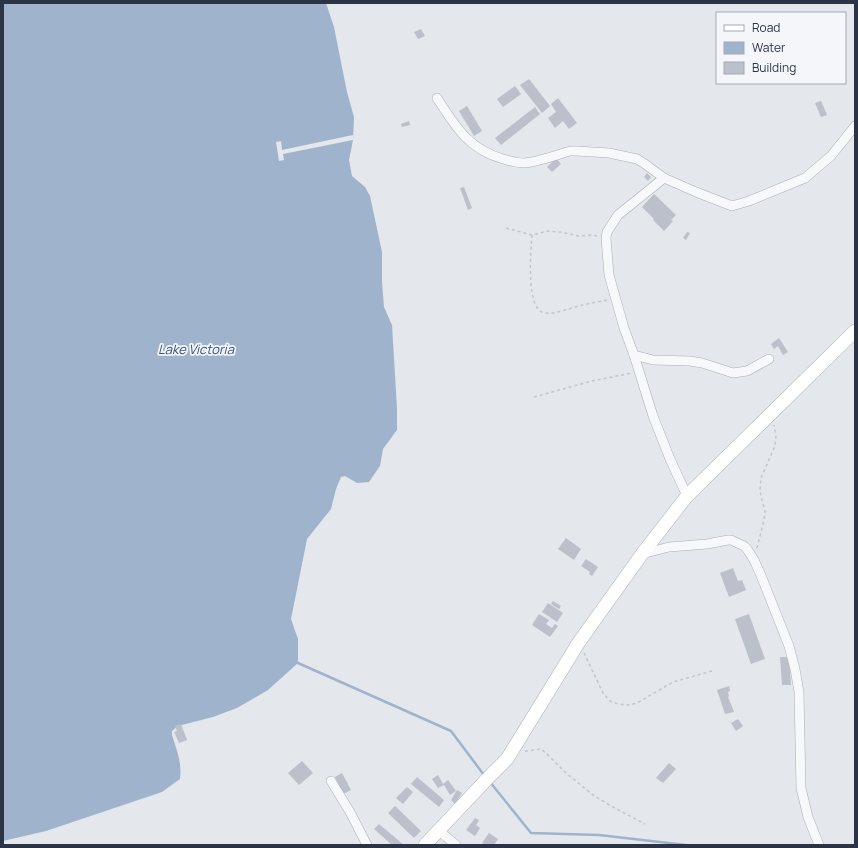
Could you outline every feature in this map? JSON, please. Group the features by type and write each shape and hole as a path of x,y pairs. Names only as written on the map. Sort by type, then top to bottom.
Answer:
{"street":[{"path":"437,98 453,123 464,136 484,152 495,157 524,163 570,151 609,153 637,159 664,178 732,206 749,201 805,178 832,156 855,126"},
{"path":"664,178 618,215 607,232 606,238 609,275 624,328 670,459 687,496"},
{"path":"425,845 507,759 579,642 642,554 687,496 855,331"},
{"path":"634,355 653,360 690,361 702,363 733,373 747,371 769,359"},
{"path":"642,554 669,547 707,544 728,540 737,542 744,546 754,560 789,646 795,669 799,692 801,788 808,817 819,845"},
{"path":"330,781 350,812 367,845"},
{"path":"438,830 456,845"}],"path":[{"path":"506,228 532,235 548,231 579,236 592,235 606,238"},
{"path":"532,235 530,281 534,301 539,311 543,313 551,313 599,301 616,299"},
{"path":"534,397 592,381 639,371"},
{"path":"754,560 765,514 760,491 761,478 774,449 776,439 773,412"},
{"path":"579,642 603,693 610,701 618,704 629,705 637,703 673,682 712,671"},
{"path":"513,750 528,751 541,749 566,773 593,795 610,806 646,824"}],"water":[{"name":"Lake Victoria","path":"3,3 326,3 334,27 347,92 354,117 353,140 349,160 352,176 365,187 370,196 382,252 384,307 392,325 397,430 383,449 380,466 369,482 357,483 345,476 341,477 331,509 307,539 291,619 298,639 298,663 268,690 237,708 213,717 178,726 172,731 180,762 180,779 162,792 46,831 3,841"}],"pier":[{"path":"353,135 353,140 283,154 284,160 279,161 276,142 281,141 282,150"}],"building":[{"path":"421,29 425,36 418,39 414,32"},
{"path":"529,79 550,106 542,113 520,85"},
{"path":"515,86 521,94 503,107 497,99"},
{"path":"558,98 577,123 569,129 563,121 555,128 548,118 556,112 551,104"},
{"path":"821,101 827,115 821,117 815,103"},
{"path":"467,106 482,131 474,136 459,111"},
{"path":"535,107 540,114 501,145 495,138"},
{"path":"409,121 410,125 402,127 401,124"},
{"path":"556,158 561,164 552,172 547,167"},
{"path":"647,173 651,177 648,181 644,177"},
{"path":"464,187 472,208 468,210 460,188"},
{"path":"654,194 676,215 664,231 642,207"},
{"path":"687,232 690,233 686,240 683,238"},
{"path":"779,338 788,352 783,355 778,346 774,349 771,344"},
{"path":"566,538 581,549 574,560 558,549"},
{"path":"586,559 598,567 592,576 589,574 590,572 581,566"},
{"path":"733,568 738,581 742,580 746,590 729,597 720,573"},
{"path":"553,601 561,606 559,609 551,604"},
{"path":"548,603 563,613 557,622 542,612"},
{"path":"539,614 549,620 546,624 552,628 555,624 558,626 550,637 532,625"},
{"path":"749,614 765,659 751,664 735,619"},
{"path":"780,657 789,657 791,685 782,685"},
{"path":"729,686 730,691 728,692 728,697 734,712 725,714 717,690"},
{"path":"738,719 743,726 736,731 731,723"},
{"path":"181,724 187,740 179,743 174,732 177,731 175,726"},
{"path":"302,761 313,773 299,785 288,773"},
{"path":"669,763 676,769 663,783 656,778"},
{"path":"342,773 351,790 343,794 335,777"},
{"path":"438,775 443,784 448,780 456,791 450,795 444,785 438,788 432,779"},
{"path":"417,777 444,800 439,807 411,784"},
{"path":"407,787 413,792 403,804 396,798"},
{"path":"457,790 462,793 455,804 451,800"},
{"path":"395,806 421,831 414,838 388,813"},
{"path":"475,818 479,820 476,825 480,828 475,836 466,830"},
{"path":"379,824 404,845 392,845 374,829"},
{"path":"489,833 498,839 494,845 485,845 482,843"}],"waterway":[{"path":"298,663 451,731 484,775"},
{"path":"490,782 531,833 599,835 686,845"}]}
